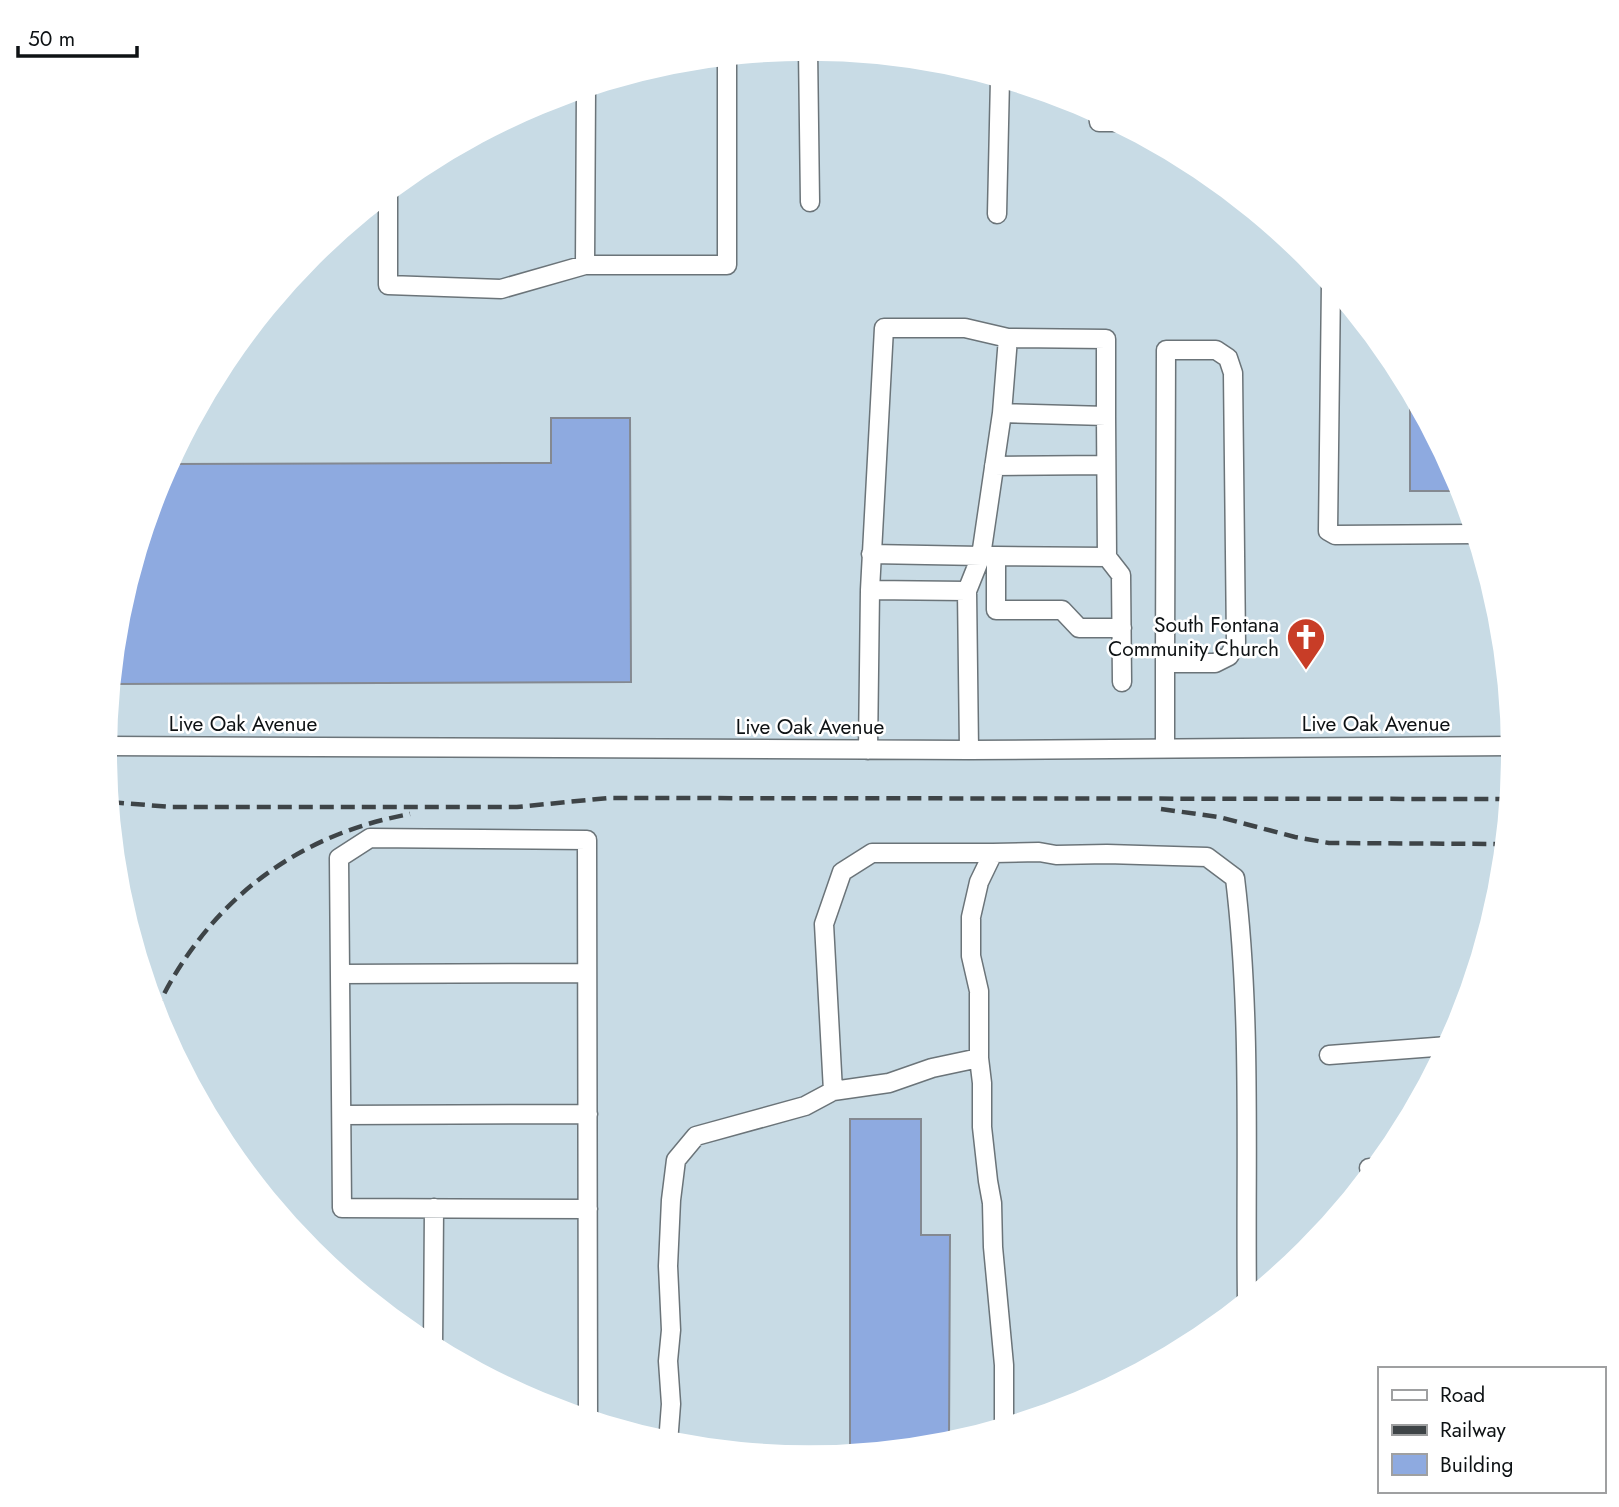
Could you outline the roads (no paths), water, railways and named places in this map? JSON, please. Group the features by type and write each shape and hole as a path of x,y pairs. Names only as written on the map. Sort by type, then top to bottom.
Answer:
{"street":[{"path":"808,61 810,202"},
{"path":"388,204 388,285 501,289 586,265 727,265 727,66"},
{"path":"997,214 1000,88"},
{"path":"586,98 586,265"},
{"path":"1331,298 1328,531 1335,535 1466,534"},
{"path":"868,750 870,590 884,328 965,328 1008,338 1106,339 1107,557 1121,575 1122,682"},
{"path":"1008,338 1002,413 994,466 989,556 996,610 1062,610 1079,628 1122,628"},
{"path":"1165,663 1215,663 1229,656 1236,643 1233,373 1228,358 1216,350 1166,350 1165,663 1165,748"},
{"path":"1002,413 1106,416"},
{"path":"994,466 1106,465"},
{"path":"872,554 1107,557"},
{"path":"969,750 967,591 989,556"},
{"path":"870,590 967,591"},
{"name":"Live Oak Avenue","path":"117,746 868,750 1502,746"},
{"path":"588,1209 342,1208 339,858 370,838 587,841 588,1114 588,1209 588,1409"},
{"path":"833,1091 824,924 842,872 872,853 1039,852 1056,855 1207,857 1234,877 1239,914 1244,1015 1247,1290"},
{"path":"993,853 979,882 971,916 971,956 979,991 982,1127 992,1203 993,1247 1004,1365 1004,1417"},
{"path":"340,974 587,973"},
{"path":"1329,1055 1436,1047"},
{"path":"669,1431 671,1404 668,1361 671,1330 668,1266 676,1160 695,1136 805,1106 833,1091 889,1083 932,1068 979,1058"},
{"path":"342,1115 588,1114"},
{"path":"433,1334 434,1208"}],"railway":[{"path":"119,803 171,807 517,807 608,798 1500,799"},
{"path":"1161,809 1219,817 1329,843 1496,844"},
{"path":"163,998 199,939 227,908 257,881 291,858 328,839 368,824 410,814"}],"place":[{"name":"South Fontana Community Church","path":"1306,671"}]}
